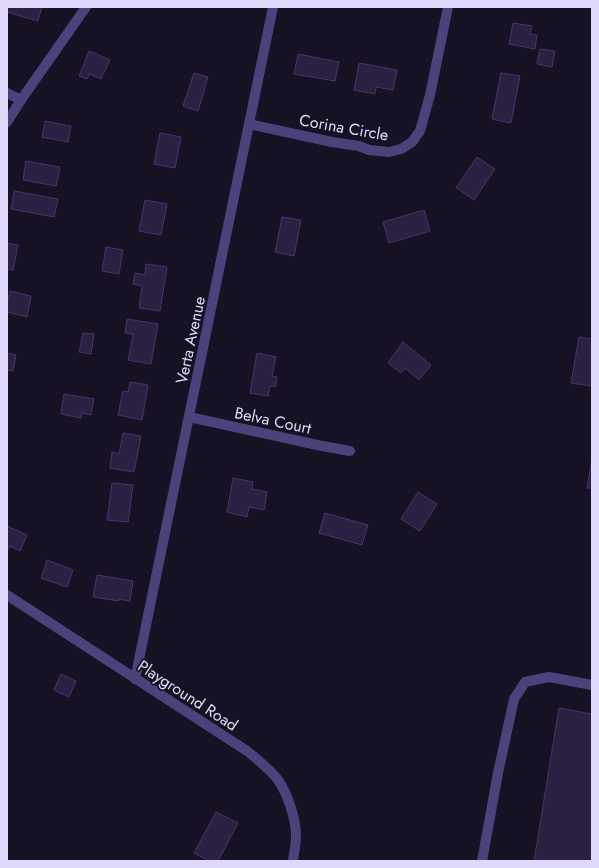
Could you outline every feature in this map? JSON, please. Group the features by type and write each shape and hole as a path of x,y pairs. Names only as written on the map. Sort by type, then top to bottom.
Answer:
{"street":[{"path":"7,122 86,7"},
{"name":"Verta Avenue","path":"135,679 273,7"},
{"name":"Corina Circle","path":"249,124 332,142 359,146 369,150 389,152 401,149 412,142 420,131 430,95 448,7"},
{"path":"7,93 21,100"},
{"name":"Belva Court","path":"189,417 350,451"},
{"name":"Playground Road","path":"7,595 246,751 267,768 278,781 288,798 293,815 296,835 293,861"},
{"path":"482,861 498,773 514,699 525,682 549,677 592,685"}],"building":[{"path":"7,7 42,7 38,21 7,12"},
{"path":"513,23 532,26 530,34 537,35 535,49 509,44"},
{"path":"540,49 555,51 552,67 537,64"},
{"path":"89,51 110,60 101,79 89,74 87,79 79,76"},
{"path":"298,54 339,62 335,81 294,74"},
{"path":"359,63 397,70 393,90 376,87 375,94 354,90"},
{"path":"194,73 208,77 198,111 183,106"},
{"path":"501,73 520,76 511,123 492,119"},
{"path":"45,121 71,126 68,142 42,137"},
{"path":"160,133 181,137 175,168 154,164"},
{"path":"477,157 495,169 474,200 456,188"},
{"path":"26,161 60,167 56,186 23,180"},
{"path":"14,191 58,199 54,217 11,209"},
{"path":"145,200 167,204 161,235 139,231"},
{"path":"424,210 430,231 389,243 383,222"},
{"path":"282,217 301,220 294,256 275,252"},
{"path":"7,243 18,245 13,270 7,269"},
{"path":"106,247 123,250 119,274 102,271"},
{"path":"146,264 167,267 160,311 139,308 142,286 133,284 135,273 145,275"},
{"path":"10,291 31,296 27,317 7,312"},
{"path":"127,319 158,324 151,364 128,360 133,334 125,333"},
{"path":"83,333 94,334 91,354 79,352"},
{"path":"579,337 592,339 592,386 571,383"},
{"path":"403,342 431,365 419,380 405,368 401,373 388,363"},
{"path":"7,353 16,355 13,371 7,370"},
{"path":"257,353 276,357 272,376 277,377 275,387 270,386 268,396 250,393"},
{"path":"130,382 148,385 142,420 118,415 123,391 128,392"},
{"path":"64,394 94,399 91,415 82,413 81,418 61,414"},
{"path":"123,433 141,436 134,472 110,468 112,452 119,454"},
{"path":"592,459 592,488 587,488"},
{"path":"233,478 253,482 252,489 267,492 264,510 249,507 247,517 227,512"},
{"path":"112,483 133,485 128,522 107,520"},
{"path":"418,492 437,504 420,531 401,519"},
{"path":"325,513 368,525 362,545 319,533"},
{"path":"7,526 27,535 20,551 10,546 7,549"},
{"path":"47,560 73,570 67,587 41,578"},
{"path":"97,575 133,581 130,601 93,597"},
{"path":"61,674 76,681 69,697 54,690"},
{"path":"559,708 592,714 592,861 534,861"},
{"path":"216,812 238,823 218,861 209,861 194,853"}]}
